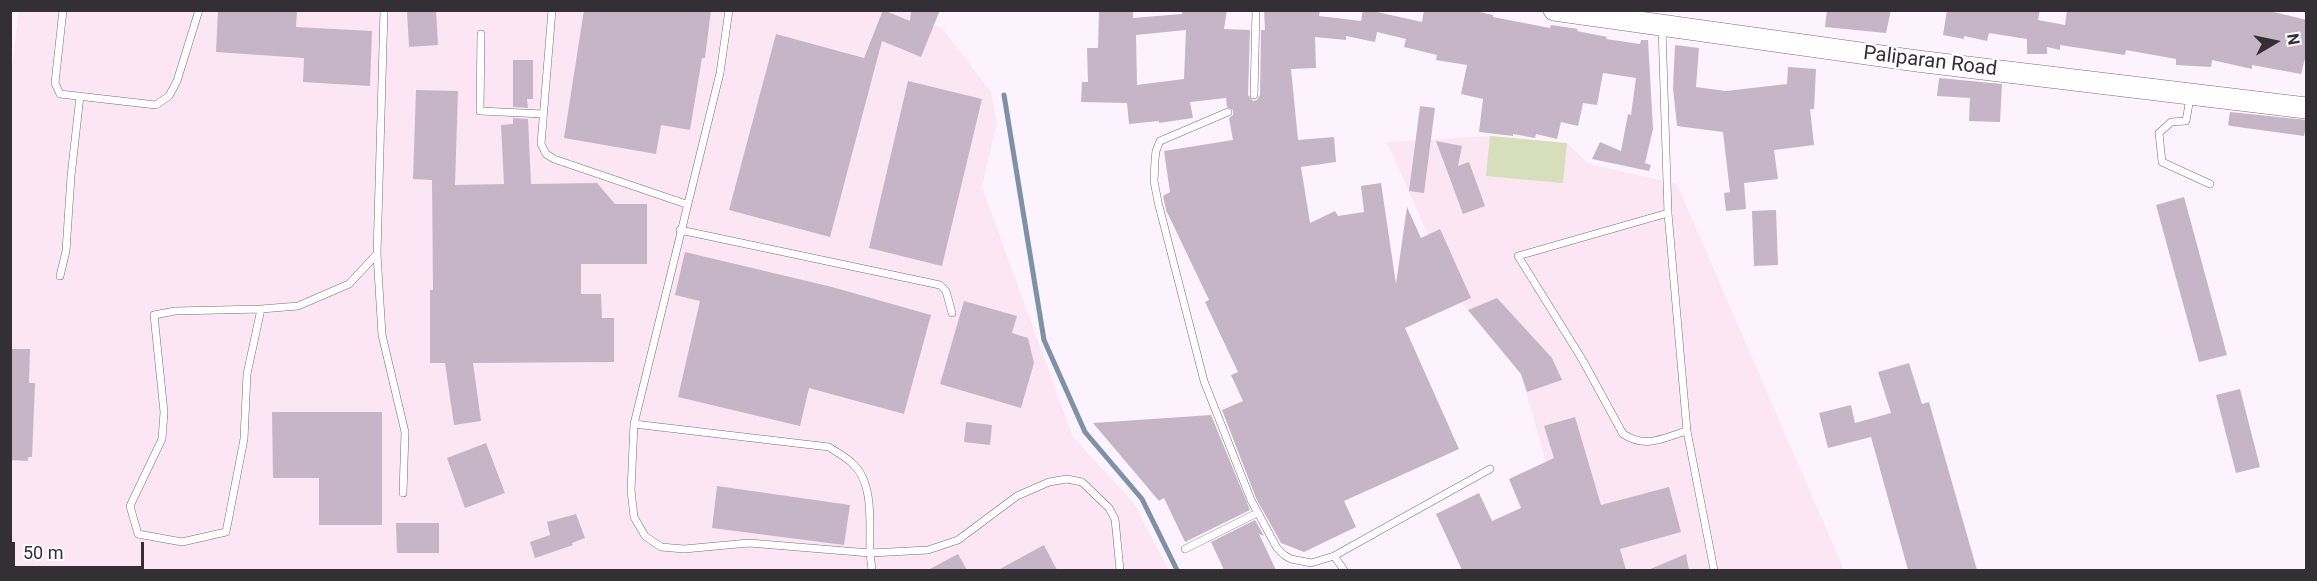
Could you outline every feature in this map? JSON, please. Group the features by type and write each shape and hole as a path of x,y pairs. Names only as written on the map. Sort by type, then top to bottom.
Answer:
{"main road":[{"name":"Paliparan Road","path":"1554,10 2191,95 2307,108"}],"lane":[{"path":"63,10 55,83 60,94 156,105 169,96 177,81 199,10"},
{"path":"384,10 377,254 382,335 405,432 403,494"},
{"path":"552,10 541,144 546,154 554,159 686,204"},
{"path":"729,10 720,73 686,204 634,424 631,490 634,517 645,536 661,547 684,549 749,543 870,553 928,550 958,540 1017,496 1049,482 1067,479 1082,482 1109,508 1115,519 1120,570"},
{"path":"1254,95 1256,10"},
{"path":"1662,26 1668,213 1687,431 1714,570"},
{"path":"481,34 480,111 543,114"},
{"path":"2191,95 2186,121 2171,122 2159,133 2163,162 2210,184"},
{"path":"60,276 66,252 71,176 80,96"},
{"path":"1228,112 1160,141 1156,151 1154,181 1204,381 1257,513 1276,548 1292,559 1311,563 1334,556 1490,469"},
{"path":"1668,213 1518,256 1581,359 1623,434 1635,442 1647,442 1687,431"},
{"path":"680,230 940,285 946,291 952,313"},
{"path":"261,309 247,374 244,439 226,532 182,542 138,534 130,506 162,439 164,421 154,315 175,311 298,306 349,284 377,254"},
{"path":"634,424 829,447 853,463 862,477 868,494 872,570"},
{"path":"1185,549 1257,513"},
{"path":"1334,556 1344,570"}],"shaded area":[{"path":"19,10 900,10 943,29 991,92 997,123 982,187 1073,437 1133,502 1169,570 11,570 10,84"},
{"path":"1490,136 1567,143 1589,164 1677,184 1844,570 1576,570 1521,374 1454,294 1387,142"}],"green space":[{"path":"1490,136 1567,143 1563,183 1486,176"}],"building":[{"path":"218,10 297,10 296,27 372,31 370,86 303,82 304,58 216,52"},
{"path":"407,10 436,10 438,45 409,47"},
{"path":"584,10 711,10 705,58 702,58 690,130 661,125 656,154 564,138"},
{"path":"883,10 910,21 911,10 940,10 921,57 882,41 830,237 729,210 776,34 864,58"},
{"path":"1099,10 1133,10 1133,18 1182,14 1182,10 1227,10 1224,29 1250,30 1248,95 1253,101 1257,100 1260,95 1261,30 1265,30 1264,10 1320,10 1319,16 1361,21 1363,10 1368,10 1422,22 1424,10 1471,10 1493,15 1493,17 1550,28 1551,25 1578,29 1577,31 1607,37 1606,39 1640,44 1641,40 1648,40 1653,129 1645,163 1651,165 1649,171 1592,159 1600,142 1621,151 1628,114 1631,115 1636,78 1603,73 1597,105 1583,103 1578,126 1561,122 1557,139 1536,134 1535,138 1479,132 1483,99 1461,94 1467,65 1436,60 1437,55 1404,47 1406,39 1377,32 1375,42 1346,36 1346,40 1315,37 1316,68 1291,69 1298,140 1334,137 1336,162 1301,167 1310,223 1335,211 1338,216 1364,212 1361,186 1381,183 1396,284 1407,207 1421,238 1440,229 1471,298 1405,328 1459,449 1344,501 1356,527 1304,552 1281,543 1256,498 1222,410 1243,401 1231,375 1238,372 1205,302 1209,300 1166,210 1163,196 1170,192 1164,151 1233,140 1229,118 1233,115 1233,110 1227,107 1226,98 1190,102 1193,118 1159,123 1159,121 1129,124 1127,103 1081,102 1082,82 1088,82 1087,48 1098,48","holes":["1186,30 1184,79 1137,85 1136,35"]},
{"path":"1827,10 1891,10 1886,33 1825,27"},
{"path":"1947,10 2040,10 2038,20 2065,25 2067,10 2265,10 2307,20 2307,51 2301,74 2252,65 2252,69 2212,60 2211,67 2176,65 2176,59 2126,50 2125,55 2060,45 2060,50 2047,47 2047,54 2027,54 2027,39 1989,33 1987,41 1964,36 1964,39 1943,35"},
{"path":"1675,45 1699,48 1696,87 1726,91 1787,84 1788,67 1816,69 1814,109 1810,109 1814,145 1774,150 1778,179 1744,183 1746,209 1726,211 1724,193 1730,192 1723,132 1677,126 1673,88"},
{"path":"513,60 533,60 533,99 527,99 528,108 513,107"},
{"path":"1939,78 2002,84 2000,122 1969,121 1970,98 1937,96"},
{"path":"908,81 982,99 942,266 869,248"},
{"path":"416,90 458,91 455,185 504,184 501,125 513,124 513,118 528,119 531,184 597,183 615,204 647,204 647,264 581,264 581,294 601,294 602,318 614,318 614,362 473,363 481,421 454,425 445,363 430,363 430,290 433,290 432,180 413,179"},
{"path":"1420,106 1435,108 1424,193 1409,191"},
{"path":"2230,112 2307,120 2304,136 2231,126 2228,125"},
{"path":"1436,141 1462,146 1458,166 1469,162 1485,206 1463,214"},
{"path":"2184,197 2227,355 2199,362 2156,205"},
{"path":"1776,210 1778,265 1754,266 1752,211"},
{"path":"685,252 832,287 931,315 904,414 809,388 800,426 678,397 700,301 675,295"},
{"path":"1497,298 1552,358 1562,380 1527,392 1521,374 1468,310"},
{"path":"964,301 1017,316 1012,333 1028,338 1034,363 1021,408 940,384"},
{"path":"10,349 30,349 29,383 35,383 32,457 28,457 28,461 10,460"},
{"path":"1909,363 1922,404 1929,402 1977,570 1908,570 1871,437 1828,448 1819,413 1851,405 1855,423 1891,413 1878,372"},
{"path":"2240,389 2260,467 2236,473 2216,395"},
{"path":"272,412 382,412 382,525 319,525 319,478 273,478"},
{"path":"1211,415 1250,510 1185,542 1164,498 1159,501 1093,423"},
{"path":"1575,417 1601,505 1669,487 1681,532 1620,549 1626,570 1462,570 1436,514 1479,493 1492,521 1521,508 1509,479 1554,458 1544,426"},
{"path":"966,422 992,425 990,445 964,442"},
{"path":"486,443 505,493 465,508 447,458"},
{"path":"717,486 850,505 844,545 712,528"},
{"path":"576,514 585,538 572,543 573,545 535,558 530,542 550,535 547,522"},
{"path":"1255,520 1264,536 1259,534 1276,570 1224,570 1211,542"},
{"path":"396,523 439,523 439,553 397,553"},
{"path":"1044,545 1057,570 998,570"},
{"path":"958,554 967,570 928,570"},
{"path":"1686,554 1689,570 1648,570"}],"waterway":[{"path":"1004,95 1044,340 1085,432 1142,499 1177,570"}]}
